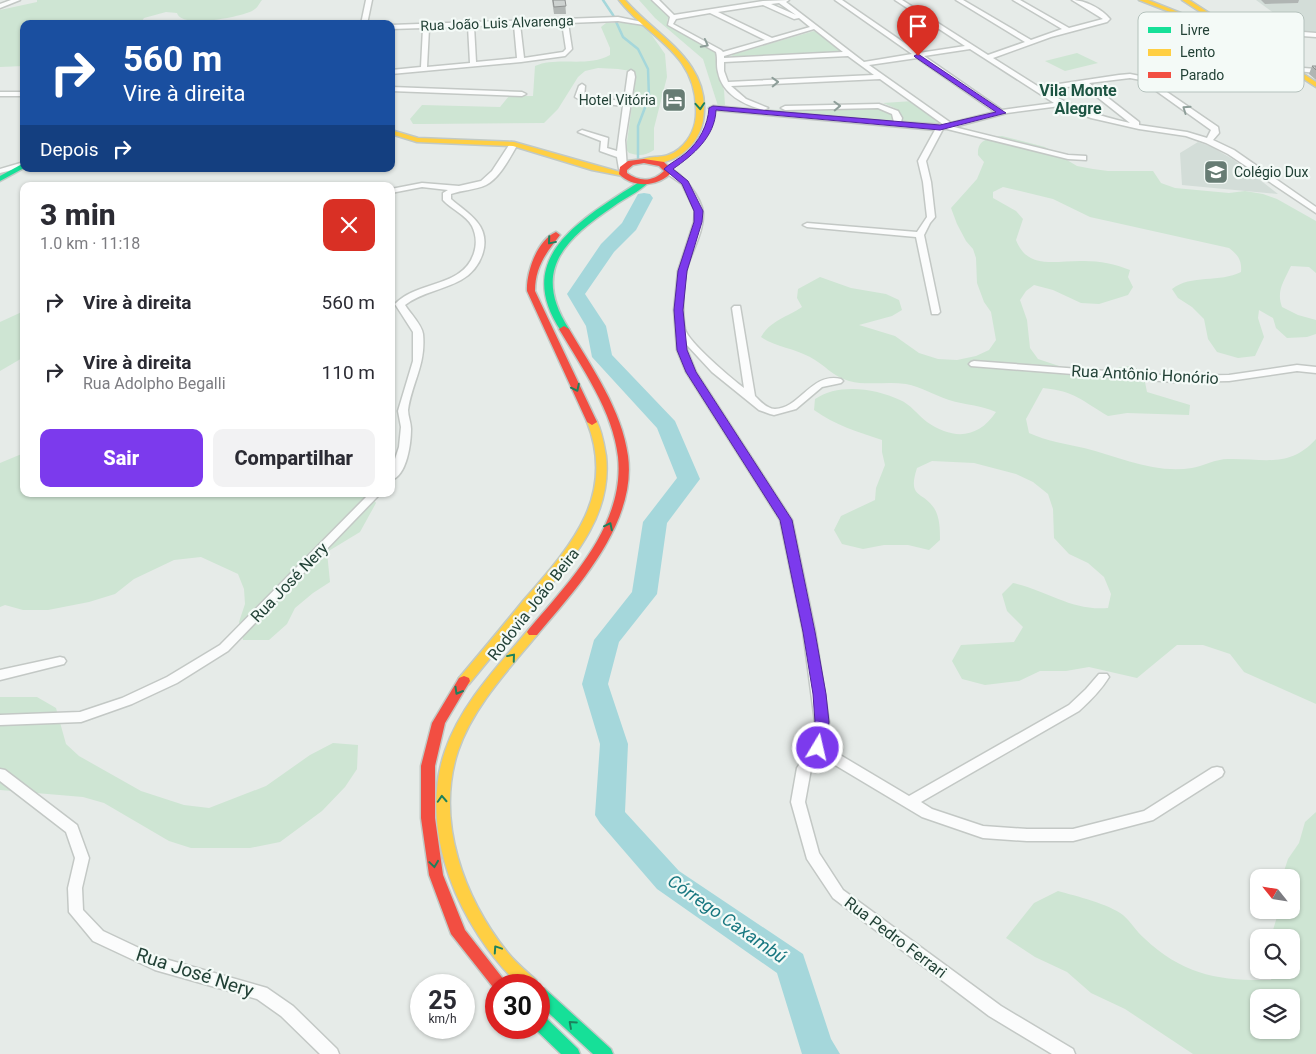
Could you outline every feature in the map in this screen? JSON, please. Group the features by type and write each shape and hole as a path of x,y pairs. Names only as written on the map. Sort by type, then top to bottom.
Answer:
{"main road":[{"path":"622,0 632,12 683,57 698,84 700,117 696,133 683,149 668,158 631,163 623,173"},
{"path":"395,133 417,140 528,146 603,171 623,173 633,180 645,182 666,173 689,154 704,136 712,118 713,108 707,82 690,52 632,0"},
{"path":"1142,0 1174,12"},
{"path":"1185,0 1202,12"},
{"path":"1304,77 1316,85"},
{"path":"644,161 661,164 666,173"},
{"path":"0,179 20,166"},
{"name":"Rodovia João Beira","path":"491,974 459,934 436,875 428,818 428,766 439,723 462,682 568,556 585,528 599,498 600,450 595,428 530,289 538,258 551,240 586,212 620,189 624,184 623,173"},
{"name":"Rodovia João Beira","path":"519,974 503,958 471,910 453,866 443,819 442,789 451,754 466,720 503,668 584,570 620,504 624,476 620,446 607,408 550,302 547,282 550,263 559,249 584,224 645,182"},
{"path":"550,1004 605,1054"},
{"path":"550,1033 572,1054"}],"street":[{"path":"0,6 17,0"},
{"path":"365,20 369,0"},
{"path":"655,0 673,17"},
{"path":"731,0 740,7"},
{"path":"673,17 784,0 815,28 882,77 945,127"},
{"path":"838,0 1002,113"},
{"path":"898,0 1061,104 1091,116 1139,127 1211,139 1316,211"},
{"path":"959,0 1030,42"},
{"path":"1016,0 1068,30"},
{"path":"986,57 1006,53 1030,42 1105,20 1106,18 1076,0"},
{"path":"763,3 815,28"},
{"path":"710,11 770,40"},
{"path":"617,19 627,17 632,12"},
{"path":"673,17 670,24 674,27 719,51 722,72 728,87 731,105 727,109"},
{"path":"617,19 644,23"},
{"name":"Rua João Luis Alvarenga","path":"395,27 617,19"},
{"path":"395,72 566,54 569,52 564,21"},
{"path":"517,23 521,60"},
{"path":"471,24 473,64"},
{"path":"424,68 426,26"},
{"path":"721,58 770,40 815,28"},
{"path":"864,64 970,47"},
{"path":"721,58 849,54"},
{"path":"623,173 619,156 622,125 632,76 631,72"},
{"path":"1037,90 1130,76 1138,77"},
{"path":"728,87 882,77"},
{"path":"1084,83 1139,127"},
{"path":"582,86 578,97 582,99 626,104"},
{"path":"728,87 741,99 762,110 945,127 1083,158"},
{"path":"395,89 522,94"},
{"path":"1163,92 1215,129 1211,139"},
{"path":"0,94 20,94"},
{"path":"935,312 920,235 926,222 931,218 927,182 922,161 945,127 1028,107 1061,104"},
{"path":"713,108 762,110 879,106 895,113 898,118 897,124"},
{"path":"582,132 605,140 603,149 619,156"},
{"path":"395,473 404,447 406,427 404,412 418,361 418,332 400,304 411,296 450,282 469,271 478,260 481,243 475,224 448,200 447,193 458,188 484,183 495,174 514,144"},
{"path":"0,170 20,165"},
{"name":"Rua Pedro Ferrari","path":"666,173 685,183 699,211 698,222 682,271 679,310 682,350 691,372 786,520 809,632 822,722 818,748 804,768 798,802 812,855 838,894 995,1011 1067,1054"},
{"path":"395,190 422,186 458,188"},
{"path":"807,225 920,235"},
{"path":"737,308 750,396"},
{"path":"680,331 716,370 763,408 774,412 792,407 819,385 838,381"},
{"path":"1297,368 1316,361"},
{"name":"Rua Antônio Honório","path":"974,364 1174,379 1229,378 1297,368 1316,370"},
{"name":"Rua José Nery","path":"0,720 80,717 127,701 172,680 224,648 372,497"},
{"path":"0,675 60,661"},
{"path":"908,802 1074,708 1103,677"},
{"path":"818,748 927,813 983,832 1027,835 1073,835 1148,816 1217,772"},
{"name":"Rua José Nery","path":"0,774 72,829 82,858 75,888 76,912 98,936 155,963 261,993 287,1011 331,1054"}],"shaded area":[{"path":"1256,0 1316,0 1316,33 1304,32 1304,12 1272,12"},
{"name":"Colégio Dux","path":"1198,142 1212,147 1234,160 1278,194 1182,185 1180,153"}],"green space":[{"path":"37,0 262,0 257,8 252,11 212,20 189,20 181,18 177,13 166,12 143,20 20,20 20,66 0,67 0,10 37,2"},
{"path":"639,0 653,0 669,16 667,21 671,27 715,52 717,72 724,90 725,105 718,106 703,59 655,18"},
{"path":"606,23 641,25 651,34 665,54 667,77 654,128 654,150 651,152 636,155 629,153 626,149 636,75 631,71 618,69 598,68 585,71 578,77 558,109 544,123 413,124 410,119 422,105 500,107 509,96 533,96 535,66 553,62 592,61 610,55 610,48 601,27"},
{"path":"814,31 846,53 736,58 731,55"},
{"path":"1077,53 1098,63 1065,71 1045,61"},
{"path":"913,101 941,123 935,125 904,124 897,109 883,103"},
{"path":"876,107 892,113 892,122 772,112 770,110"},
{"path":"1002,136 1045,147 1077,166 1108,171 1153,171 1161,183 1175,188 1229,193 1245,191 1263,194 1277,199 1316,221 1316,273 1309,267 1291,266 1280,291 1280,301 1282,307 1298,315 1316,320 1316,334 1307,337 1287,338 1276,328 1273,318 1259,310 1258,318 1264,337 1255,356 1238,358 1217,352 1208,339 1204,319 1192,307 1178,298 1172,289 1188,282 1224,277 1241,272 1239,258 1229,248 1090,217 1053,199 1003,187 993,192 993,198 1016,211 1023,219 1016,240 1021,250 1028,256 1044,262 1102,262 1130,270 1128,277 1133,287 1128,295 1099,304 1081,303 1053,290 1034,285 1026,291 1020,300 1027,320 1030,348 1038,359 1074,371 1094,371 1130,366 1146,372 1147,392 1190,405 1189,415 1127,413 1108,416 1071,394 1043,388 1026,419 1029,433 1137,464 1164,469 1192,468 1223,459 1275,460 1286,458 1296,455 1316,439 1316,704 1244,672 1230,654 1203,645 1177,645 1137,678 1089,667 1066,671 1040,671 1019,681 985,685 962,679 952,661 961,645 1014,642 1023,627 1007,611 1002,594 1013,583 1026,586 1071,604 1108,608 1111,594 1104,577 1088,563 1069,554 1054,538 1053,509 1048,494 1033,482 1016,474 974,463 932,461 917,468 914,478 915,490 934,508 939,524 940,540 929,550 908,545 884,545 863,549 842,544 834,530 841,516 875,500 876,488 885,465 882,440 830,420 814,410 815,399 824,394 845,389 868,390 904,402 927,422 946,432 956,434 973,432 989,421 996,412 949,400 906,384 849,381 838,377 820,363 798,351 761,337 774,323 802,307 797,298 798,289 820,277 851,288 886,294 899,300 902,310 892,316 859,325 895,336 919,353 938,359 957,360 976,356 989,350 996,340 991,312 984,302 977,283 976,258 973,249 966,241 951,208 977,179 984,162 978,155 982,142"},
{"path":"20,313 20,359 0,371 0,322"},
{"path":"20,455 20,497 372,497 376,503 360,532 327,552 330,582 295,608 287,624 269,640 243,640 239,622 245,604 244,589 238,574 201,557 174,560 134,579 115,594 89,602 48,610 23,610 5,605 0,607 0,463"},
{"path":"0,697 37,697 56,708 66,744 79,756 141,791 184,805 209,808 266,786 310,755 333,743 358,745 357,769 345,787 322,811 280,842 250,848 191,848 169,841 104,803 83,797 0,790"},
{"path":"1316,812 1316,1054 1193,1054 1125,1009 1091,993 1067,972 1035,957 1006,938 1034,903 1058,891 1117,911 1159,950 1188,968 1218,977 1235,979 1300,979 1300,929 1273,929 1276,919 1300,919 1300,869 1285,869 1288,859 1299,843 1305,822"}],"building":[{"path":"553,0 565,0 566,6 554,7"}],"waterway":[{"name":"Córrego Caxambú","path":"603,0 613,15 623,37 638,49 648,69 649,97 638,126 638,158"},
{"name":"Córrego Caxambú","path":"644,198 630,226 607,248 576,294 596,326 602,357 667,426 689,479 655,522 644,594 607,640 595,684 614,744 610,815 668,880 791,964 817,1048 823,1054"}],"traffic: fast":[{"path":"0,179 20,167"},
{"path":"564,329 554,313 550,302 547,282 551,263 576,230 593,216 645,182"},
{"path":"550,1004 605,1054"},
{"path":"550,1033 572,1054"}],"traffic: slow":[{"path":"622,0 681,56 691,70 700,99 700,114 697,128 691,141 681,152 667,159 644,161"},
{"path":"1142,0 1174,12"},
{"path":"1185,0 1203,12"},
{"path":"1304,77 1316,85"},
{"path":"395,133 417,140 514,144 595,168 623,174"},
{"path":"464,681 561,564 580,538 595,511 601,489 601,459 598,438 592,422"},
{"path":"518,974 487,937 461,887 451,860 445,832 443,804 445,776 452,750 459,734 477,703 533,632"}],"traffic: jam":[{"path":"644,161 661,164 669,171 659,179 647,182 634,181 623,174 623,169 631,163 644,161"},
{"path":"556,235 537,260 532,275 531,291 592,422"},
{"path":"533,632 581,574 596,552 618,505 623,481 623,457 614,423 600,391 564,329"},
{"path":"464,681 439,723 428,766 428,818 436,875 459,934 491,974"}],"place":[{"name":"Hotel Vitória","path":"674,100"},
{"name":"Colégio Dux","path":"1216,172"}],"district":[{"name":"Vila Monte Alegre","path":"1078,99"}],"route":[{"path":"818,748 822,722 819,694 809,632 786,520 691,372 682,350 679,310 682,271 698,222 699,211 685,183 668,169 689,154 704,136 712,118 713,108 940,128 1002,113 918,56"}]}
